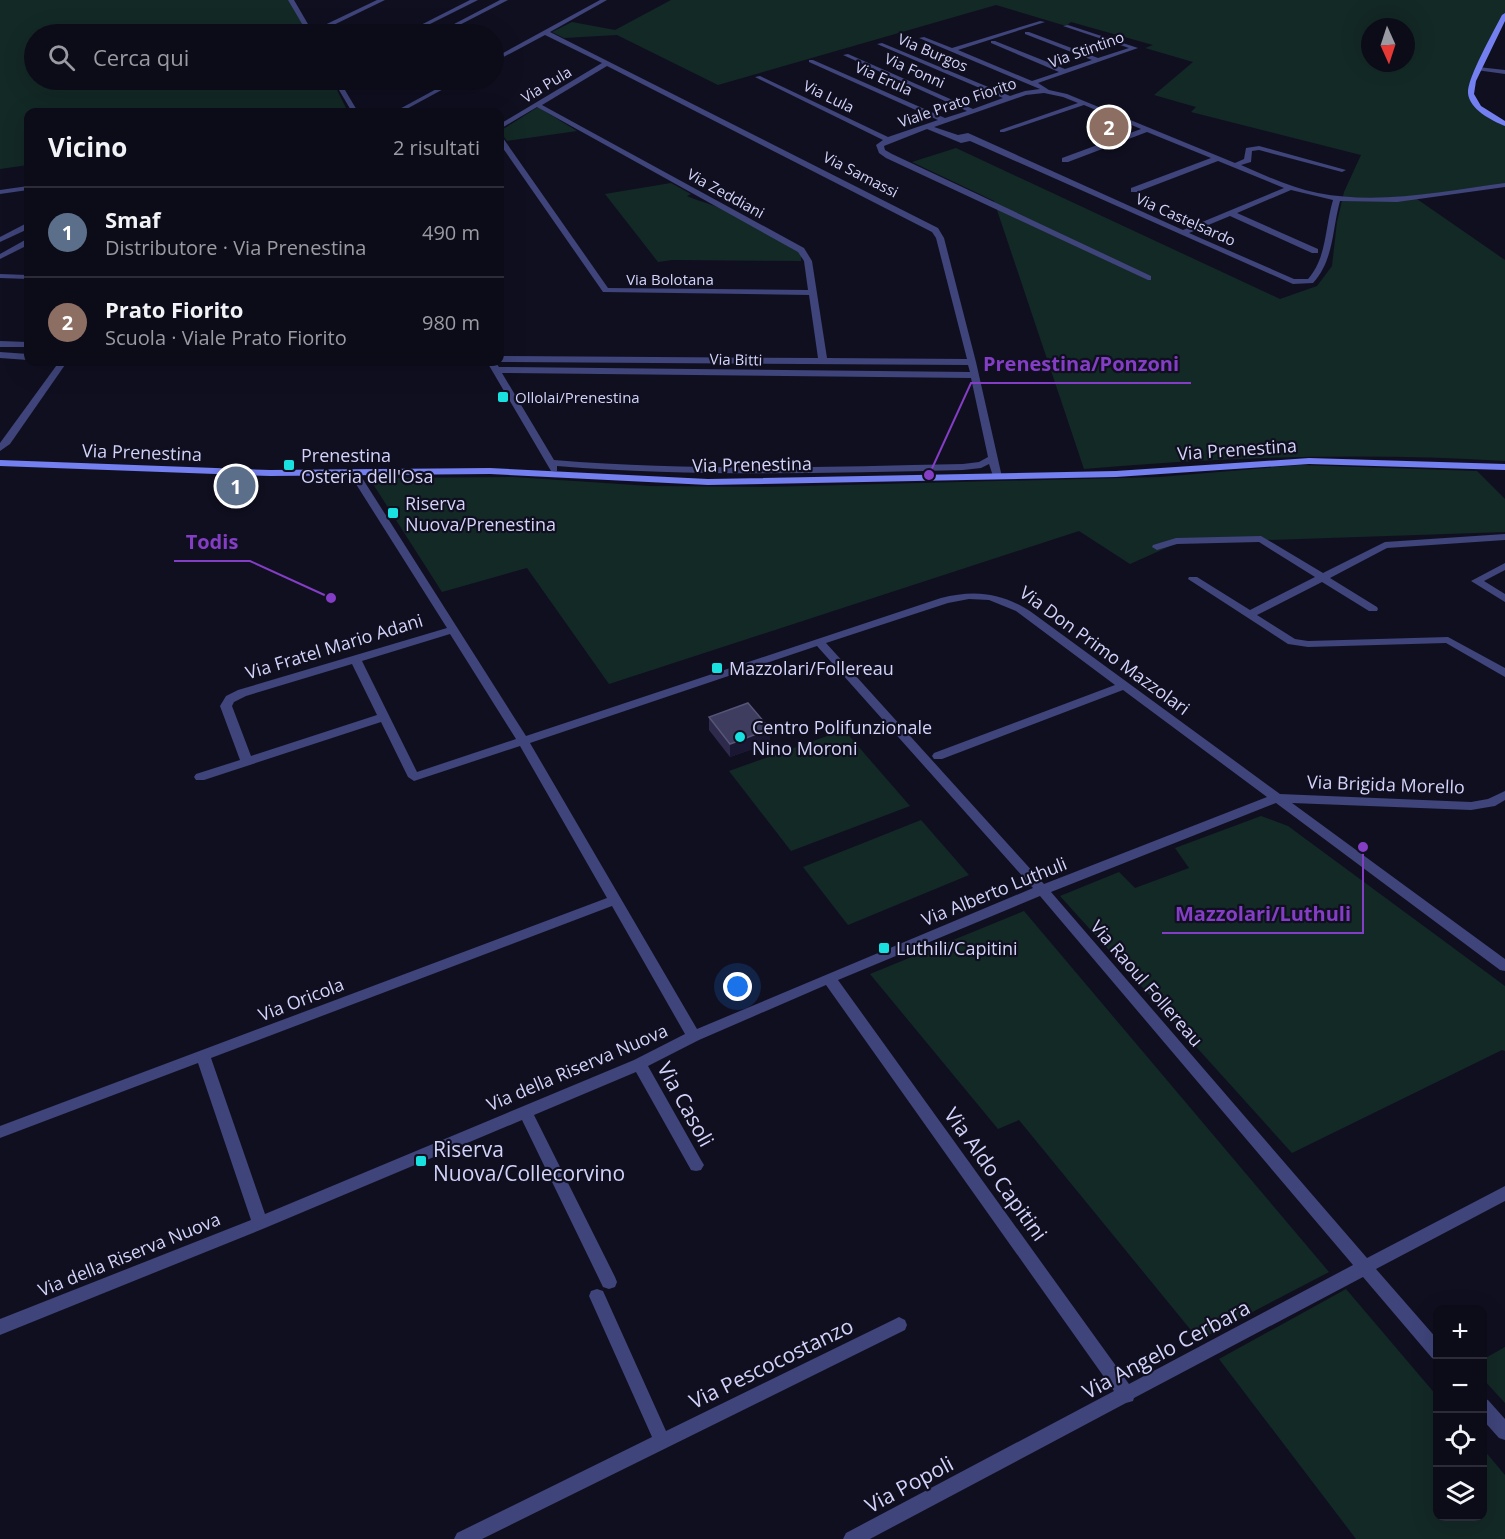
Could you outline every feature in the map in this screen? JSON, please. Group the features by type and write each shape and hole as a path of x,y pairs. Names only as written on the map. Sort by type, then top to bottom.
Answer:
{"main road":[{"path":"1505,15 1472,86 1472,100 1485,112 1505,124"},
{"name":"Via Prenestina","path":"0,463 225,472 475,471 708,482 1155,472 1309,460 1505,467"}],"street":[{"path":"291,0 305,24"},
{"path":"332,24 382,0"},
{"path":"428,24 475,0"},
{"path":"459,24 505,0"},
{"path":"504,55 604,0"},
{"path":"447,14 454,18 470,19"},
{"path":"432,22 450,21 452,24"},
{"path":"952,50 1042,22"},
{"name":"Via Stintino","path":"1032,83 1135,47 1066,26"},
{"name":"Via Samassi","path":"545,32 934,229 940,238 972,362 997,477"},
{"path":"1027,33 1099,61"},
{"path":"922,38 1032,83"},
{"path":"993,42 1066,72"},
{"name":"Via Burgos","path":"880,44 1009,98"},
{"name":"Via Fonni","path":"846,55 974,111"},
{"name":"Via Erula","path":"812,61 945,121"},
{"name":"Via Pula","path":"504,125 607,63"},
{"path":"1478,69 1505,72"},
{"path":"1489,70 1505,83"},
{"name":"Via Lula","path":"758,77 888,140"},
{"name":"Via Stintino","path":"1032,83 1046,91"},
{"path":"342,90 353,108"},
{"path":"404,108 438,90"},
{"name":"Viale Prato Fiorito","path":"1148,278 889,156 880,147 888,140 1009,98 1028,92 1046,91 1063,94 1290,188 1337,199 1386,200 1505,185"},
{"path":"1002,131 1083,103"},
{"name":"Via Zeddiani","path":"538,105 798,249 808,261 811,294 823,362"},
{"name":"Via Castelsardo","path":"928,126 956,137 965,135 1288,280 1307,282 1324,264 1330,218 1337,199"},
{"path":"1065,160 1148,129"},
{"name":"Via Bolotana","path":"504,147 606,290 811,294"},
{"path":"1235,165 1248,160 1247,153 1257,148 1342,170"},
{"path":"1134,190 1218,158"},
{"path":"1183,233 1290,188"},
{"path":"0,192 24,189"},
{"path":"1230,213 1315,250"},
{"path":"0,240 24,228"},
{"path":"0,257 24,244"},
{"path":"0,276 24,277"},
{"path":"0,344 24,345"},
{"path":"0,355 24,357"},
{"name":"Via Bitti","path":"504,359 972,362"},
{"path":"0,447 6,444 60,366"},
{"path":"493,366 557,474"},
{"name":"Via Bitti","path":"493,366 975,375"},
{"path":"550,463 662,471 747,472 969,467 992,459"},
{"name":"Via della Riserva Nuova","path":"0,1327 260,1222 639,1064 694,1036 522,741 354,473"},
{"path":"1249,615 1389,543 1505,537"},
{"path":"1157,547 1176,541 1261,539 1373,609"},
{"path":"1505,566 1476,581 1505,599"},
{"path":"1193,579 1287,640 1302,644 1448,640 1505,673"},
{"name":"Via Don Primo Mazzolari","path":"384,717 414,777 945,600 986,594 1005,600 1025,612 1505,966"},
{"name":"Via Fratel Mario Adani","path":"247,762 226,712 228,700 242,693 453,630"},
{"name":"Via Raoul Follereau","path":"820,643 1042,890 1433,1348"},
{"path":"200,777 384,717 355,659"},
{"path":"938,756 1125,685"},
{"name":"Via Brigida Morello","path":"1277,798 1471,806 1494,802 1505,795"},
{"name":"Via Alberto Luthuli","path":"694,1036 1042,890 1277,798"},
{"name":"Via Oricola","path":"0,1132 615,900"},
{"name":"Via Aldo Capitini","path":"830,978 1127,1395"},
{"path":"203,1056 260,1222"},
{"name":"Via Casoli","path":"639,1064 696,1165"},
{"path":"525,1111 609,1282"},
{"name":"Via Angelo Cerbara","path":"987,1468 1505,1193"},
{"path":"597,1296 662,1441"},
{"name":"Via Pescocostanzo","path":"463,1539 899,1325"},
{"path":"1487,1412 1505,1432"},
{"name":"Via Popoli","path":"852,1539 987,1468"}],"green space":[{"path":"0,0 292,0 305,24 24,24 24,90 337,90 346,108 24,108 24,166 0,169"},
{"path":"671,0 1505,0 1505,15 1472,86 1476,105 1505,124 1505,185 1414,197 1505,260 1505,461 1347,456 1294,457 1189,461 1084,469 994,201 912,162 956,148 1280,299 1317,286 1332,266 1337,222 1344,192 1361,155 1191,112 1196,107 1154,95 1193,62 1145,48 1153,45 1071,22 1066,26 996,5 718,85 617,35 564,38 552,32 572,22 615,30"},
{"path":"538,107 577,131 507,141 504,137 504,128"},
{"path":"671,183 691,194 687,196 728,212 801,253 801,261 672,260 658,262 605,194"},
{"path":"1300,465 1477,471 1505,499 1505,532 1177,543 1130,564 1079,531 609,684 527,568 442,592 373,484 382,478 513,477 650,486 767,487 1160,477"},
{"path":"844,730 910,806 791,851 729,771"},
{"path":"1261,816 1288,826 1505,986 1505,1051 1502,1050 1292,1153 1060,896 1119,872 1135,888 1189,868 1175,848"},
{"path":"921,820 969,875 848,925 803,867"},
{"path":"1024,911 1329,1272 1199,1340 1019,1120 998,1129 870,974"},
{"path":"1346,1289 1433,1391 1433,1521 1487,1521 1487,1454 1505,1475 1505,1539 1356,1539 1219,1359"},
{"path":"1505,1347 1505,1403 1487,1383 1487,1357"}],"building":[{"path":"748,703 770,729 730,744 709,717"}],"place":[{"name":"Prato Fiorito","path":"1109,127"},
{"name":"Ollolai/Prenestina","path":"503,397"},
{"name":"Prenestina Osteria dell'Osa","path":"289,465"},
{"name":"Prenestina/Ponzoni","path":"929,475"},
{"name":"Smaf","path":"236,486"},
{"name":"Riserva Nuova/Prenestina","path":"393,513"},
{"name":"Todis","path":"331,598"},
{"name":"Mazzolari/Follereau","path":"717,668"},
{"name":"Centro Polifunzionale Nino Moroni","path":"740,737"},
{"name":"Mazzolari/Luthuli","path":"1363,847"},
{"name":"Luthili/Capitini","path":"884,948"},
{"name":"Riserva Nuova/Collecorvino","path":"421,1161"}]}
